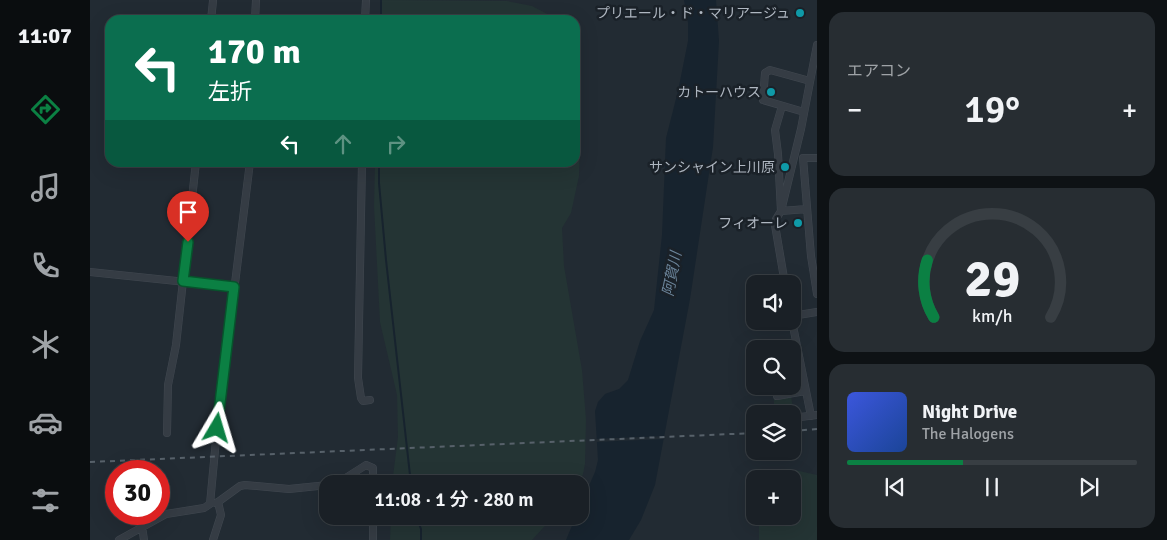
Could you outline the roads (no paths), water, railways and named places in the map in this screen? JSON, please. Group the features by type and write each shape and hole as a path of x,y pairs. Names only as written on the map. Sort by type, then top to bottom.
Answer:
{"street":[{"path":"255,15 256,0"},
{"path":"365,15 366,0"},
{"path":"212,15 213,1"},
{"path":"783,275 775,225 794,158 817,45"},
{"path":"804,112 763,100 765,73 770,70 810,81"},
{"path":"780,211 778,154 775,130 782,106"},
{"path":"794,158 817,158"},
{"path":"803,158 811,256 817,294"},
{"path":"168,434 168,385 176,345 195,167"},
{"path":"213,540 221,515 214,503 217,428 249,167"},
{"path":"362,167 358,378 360,398 363,401 370,400"},
{"path":"780,211 807,209"},
{"path":"90,272 234,287"},
{"path":"801,315 817,312"},
{"path":"801,370 805,391 814,415 801,417"},
{"path":"801,392 805,391"},
{"path":"348,475 366,465 373,468 373,475"},
{"path":"119,540 166,514 204,508 240,486 289,489 319,486"},
{"path":"373,525 373,540"},
{"path":"142,526 144,540"}],"water":[{"name":"阿賀川","path":"684,0 716,0 719,41 713,147 690,299 655,485 641,520 629,540 566,540 572,525 589,525 589,486 598,460 595,411 598,402 605,394 619,389 628,380 640,341 654,310 662,235 666,138 688,41 688,23"}],"waterway":[{"path":"381,0 381,15"},
{"path":"379,167 386,260 410,475"},
{"path":"419,525 421,540"}],"railway":[{"path":"801,430 817,429"},
{"path":"90,462 746,433"}],"place":[{"name":"プリエール・ド・マリアージュ","path":"800,13"},
{"name":"カトーハウス","path":"771,92"},
{"name":"サンシャイン上川原","path":"785,167"},
{"name":"フィオーレ","path":"798,223"}]}
